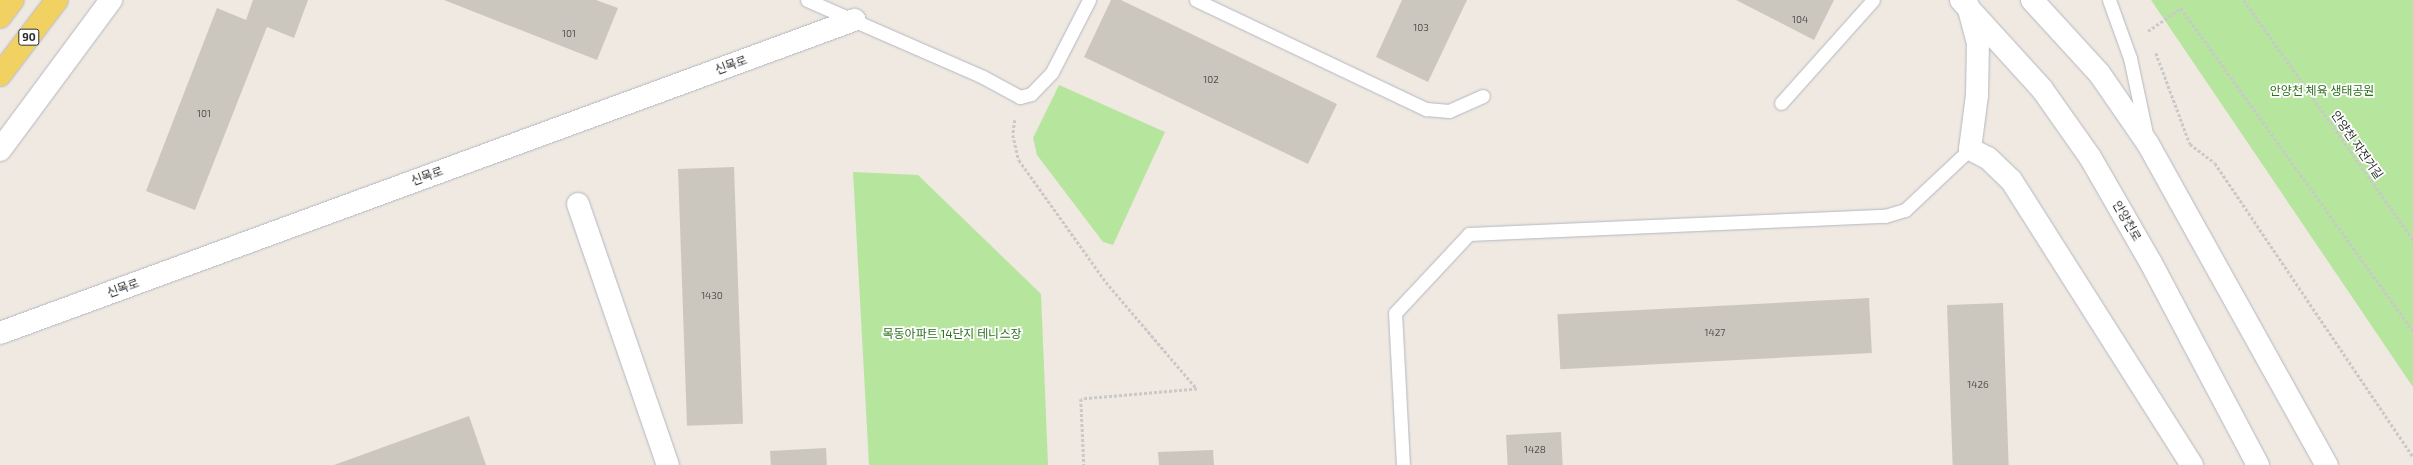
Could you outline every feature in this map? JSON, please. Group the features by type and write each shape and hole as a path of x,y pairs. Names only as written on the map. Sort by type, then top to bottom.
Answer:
{"main road":[{"path":"0,17 13,0"},
{"name":"90","path":"0,75 57,0"}],"street":[{"path":"0,150 110,0"},
{"path":"2032,0 2099,73 2148,144 2327,465"},
{"path":"1964,3 1978,43 1977,95 1970,149 1988,158 2011,180 2192,465"},
{"name":"안양천로","path":"1964,3 2042,89 2090,157 2151,263 2258,465"},
{"name":"신목로","path":"0,333 854,20"},
{"path":"578,204 668,465"}],"lane":[{"path":"807,0 982,77 1020,97 1031,94 1052,72 1089,0"},
{"path":"1196,0 1426,109 1449,111 1483,96"},
{"path":"1781,103 1873,0"},
{"path":"2109,0 2130,58 2148,144"},
{"path":"1403,465 1395,313 1469,234 1885,216 1905,210 1970,149"}],"path":[{"name":"안양천 자전거길","path":"2244,0 2413,240"},
{"path":"2150,37 2147,30 2181,8 2413,331"},
{"path":"2155,51 2190,144 2215,163 2413,457"},
{"path":"1020,97 1013,135 1019,160 1106,282 1197,389 1081,399 1084,465"}],"green space":[{"name":"안양천 체육 생태공원","path":"2151,0 2413,0 2413,387"},
{"path":"1059,85 1165,132 1113,245 1103,242 1037,155 1033,138"},
{"name":"목동아파트 14단지 테니스장","path":"853,172 918,175 1041,294 1048,465 869,465"}],"building":[{"path":"253,0 308,0 294,38 267,27 195,210 146,191 217,8 246,20"},
{"path":"444,0 596,0 618,8 597,60"},
{"path":"1111,0 1121,0 1337,104 1308,164 1084,57"},
{"path":"1402,0 1467,0 1428,82 1376,57"},
{"path":"1736,0 1834,0 1814,40"},
{"path":"734,167 743,424 687,426 678,169"},
{"path":"1869,298 1872,353 1560,369 1557,314"},
{"path":"2003,303 2009,465 1953,465 1947,305"},
{"path":"469,416 486,465 334,465"},
{"path":"1561,432 1563,465 1508,465 1506,435"},
{"path":"826,448 827,465 771,465 770,451"},
{"path":"1213,450 1214,465 1159,465 1158,452"}]}
